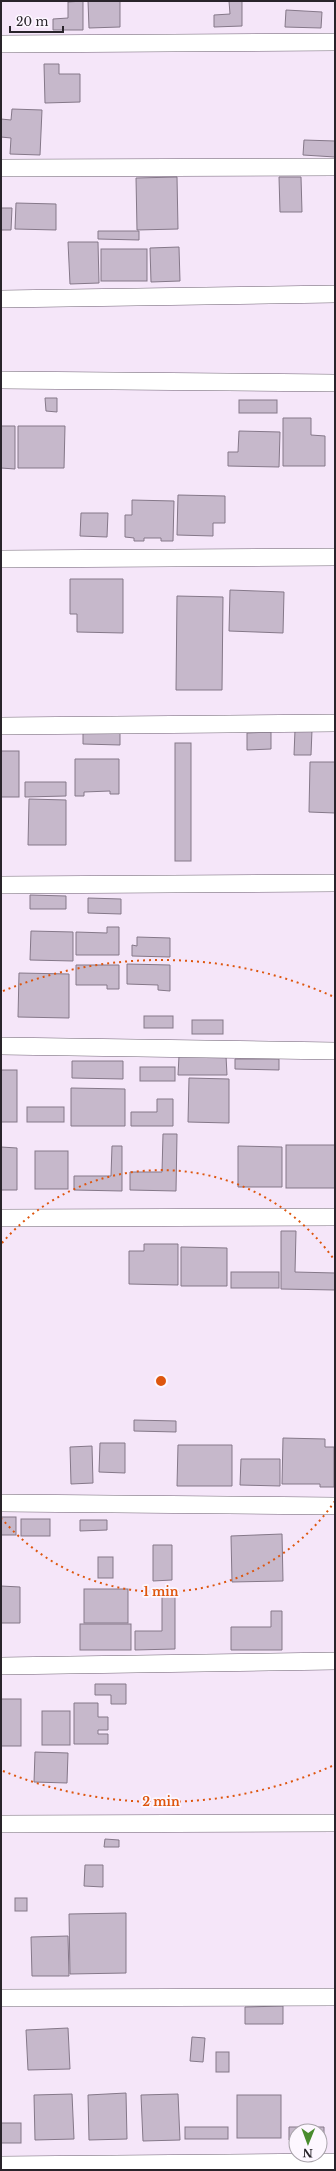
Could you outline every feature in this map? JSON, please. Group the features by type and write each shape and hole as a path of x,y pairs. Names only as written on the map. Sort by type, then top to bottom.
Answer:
{"street":[{"path":"1,44 335,42"},
{"path":"1,168 335,166"},
{"path":"1,299 335,294"},
{"path":"1,380 335,383"},
{"path":"1,559 335,557"},
{"path":"1,726 335,723"},
{"path":"1,885 335,883"},
{"path":"1,1046 335,1051"},
{"path":"1,1218 335,1217"},
{"path":"1,1503 335,1506"},
{"path":"1,1666 335,1661"},
{"path":"1,1824 335,1823"},
{"path":"1,1998 335,1997"},
{"path":"1,2165 335,2162"}],"building":[{"path":"83,1 83,30 53,30 53,19 68,18 68,2"},
{"path":"88,1 120,1 120,27 89,28"},
{"path":"229,1 242,1 242,26 214,27 214,15 230,14"},
{"path":"286,10 322,12 321,28 285,27"},
{"path":"44,64 59,64 59,74 80,74 80,102 45,103"},
{"path":"12,109 42,110 40,155 10,154 11,138 1,137 1,119 11,120"},
{"path":"304,140 335,141 335,157 303,155"},
{"path":"177,177 178,229 137,230 136,178"},
{"path":"279,177 301,177 302,212 280,212"},
{"path":"16,203 56,204 56,230 15,229"},
{"path":"1,208 12,208 11,230 1,230"},
{"path":"98,231 139,231 139,240 98,239"},
{"path":"68,242 98,242 99,283 70,284"},
{"path":"179,247 180,281 151,282 150,248"},
{"path":"101,249 147,249 147,281 101,281"},
{"path":"45,398 57,398 57,412 46,411"},
{"path":"239,400 277,400 277,413 239,413"},
{"path":"283,418 311,418 311,435 325,436 325,466 283,466"},
{"path":"1,426 15,426 15,469 1,468"},
{"path":"18,426 65,426 64,468 18,468"},
{"path":"239,431 280,432 279,467 228,466 228,452 238,452"},
{"path":"178,495 225,496 225,523 213,523 213,536 177,535"},
{"path":"132,500 174,501 173,541 161,541 161,538 144,538 144,541 134,541 134,538 125,537 125,515 132,515"},
{"path":"81,513 108,513 107,537 80,536"},
{"path":"70,579 123,579 123,633 77,632 77,614 70,614"},
{"path":"230,590 284,592 283,633 229,631"},
{"path":"177,596 223,597 222,690 176,690"},
{"path":"295,730 312,730 311,755 294,755"},
{"path":"83,732 120,733 120,745 83,744"},
{"path":"271,732 271,749 247,750 247,733"},
{"path":"175,743 191,743 191,861 175,861"},
{"path":"1,751 19,751 19,797 1,797"},
{"path":"75,759 119,759 119,794 110,794 110,791 84,792 84,796 75,796"},
{"path":"310,762 335,762 335,813 309,812"},
{"path":"25,782 66,782 66,796 25,797"},
{"path":"29,799 66,800 66,845 28,845"},
{"path":"30,895 66,896 66,909 30,909"},
{"path":"88,898 121,899 121,914 88,913"},
{"path":"107,927 119,927 119,955 76,955 76,932 107,933"},
{"path":"31,931 73,932 73,961 30,960"},
{"path":"137,937 170,938 170,957 132,956 132,945 137,946"},
{"path":"127,964 170,965 170,991 158,990 158,985 127,984"},
{"path":"76,965 119,965 119,989 107,989 107,985 76,985"},
{"path":"19,973 69,974 69,1018 18,1017"},
{"path":"144,1016 173,1016 173,1028 144,1028"},
{"path":"192,1020 223,1020 223,1034 192,1034"},
{"path":"179,1056 226,1056 227,1075 178,1075"},
{"path":"235,1059 279,1059 279,1070 235,1069"},
{"path":"72,1061 123,1061 123,1079 72,1078"},
{"path":"140,1067 175,1067 175,1081 140,1081"},
{"path":"1,1070 17,1070 17,1122 1,1122"},
{"path":"189,1078 229,1079 229,1123 188,1122"},
{"path":"71,1088 125,1089 125,1126 71,1126"},
{"path":"157,1099 173,1099 173,1126 131,1126 131,1112 157,1112"},
{"path":"27,1107 64,1107 64,1122 27,1122"},
{"path":"163,1134 177,1134 176,1191 130,1190 130,1172 162,1172"},
{"path":"286,1145 335,1145 335,1188 286,1188"},
{"path":"112,1146 122,1146 122,1191 74,1190 74,1176 111,1176"},
{"path":"238,1146 282,1147 282,1187 238,1187"},
{"path":"1,1147 17,1148 17,1190 1,1190"},
{"path":"35,1151 68,1151 68,1189 35,1189"},
{"path":"281,1231 296,1231 295,1272 335,1273 335,1290 281,1289"},
{"path":"144,1244 178,1244 178,1285 129,1284 129,1251 144,1251"},
{"path":"181,1247 227,1248 227,1286 181,1286"},
{"path":"231,1272 279,1272 279,1288 231,1288"},
{"path":"134,1420 176,1421 176,1432 134,1431"},
{"path":"283,1438 325,1439 325,1447 334,1447 334,1487 320,1487 320,1484 282,1484"},
{"path":"100,1443 125,1443 125,1473 99,1472"},
{"path":"178,1445 232,1445 232,1486 177,1486"},
{"path":"92,1446 93,1483 71,1484 70,1447"},
{"path":"241,1459 280,1459 280,1486 240,1485"},
{"path":"1,1517 16,1517 16,1535 1,1535"},
{"path":"21,1519 50,1519 50,1536 21,1536"},
{"path":"80,1520 107,1520 107,1530 80,1531"},
{"path":"282,1534 283,1581 232,1582 231,1536"},
{"path":"153,1545 172,1545 172,1580 153,1581"},
{"path":"98,1557 113,1557 113,1578 98,1578"},
{"path":"1,1586 20,1587 20,1623 1,1623"},
{"path":"84,1589 128,1589 128,1623 84,1623"},
{"path":"175,1592 175,1649 135,1650 135,1631 162,1631 162,1593"},
{"path":"271,1611 282,1611 282,1650 231,1650 231,1627 271,1627"},
{"path":"80,1624 131,1624 131,1650 80,1650"},
{"path":"95,1684 126,1684 126,1704 111,1704 111,1695 95,1695"},
{"path":"1,1699 21,1699 21,1746 1,1746"},
{"path":"74,1703 98,1703 98,1717 108,1717 108,1730 98,1730 98,1734 108,1734 108,1744 74,1744"},
{"path":"42,1711 70,1711 70,1745 42,1745"},
{"path":"35,1752 68,1753 67,1783 34,1782"},
{"path":"105,1839 119,1840 119,1847 104,1847"},
{"path":"85,1865 103,1865 103,1887 84,1886"},
{"path":"15,1898 27,1898 27,1911 15,1911"},
{"path":"126,1913 126,1973 70,1974 69,1914"},
{"path":"68,1936 69,1976 32,1976 31,1937"},
{"path":"283,2006 283,2024 245,2024 245,2007"},
{"path":"68,2028 70,2069 28,2070 26,2030"},
{"path":"192,2037 205,2038 203,2062 190,2061"},
{"path":"216,2052 229,2052 229,2072 216,2072"},
{"path":"126,2093 127,2139 89,2140 88,2095"},
{"path":"72,2094 74,2139 35,2140 34,2095"},
{"path":"178,2094 180,2140 143,2141 141,2095"},
{"path":"237,2095 281,2095 281,2138 237,2138"},
{"path":"1,2123 21,2123 21,2143 1,2143"},
{"path":"185,2127 228,2127 228,2139 185,2139"}]}
